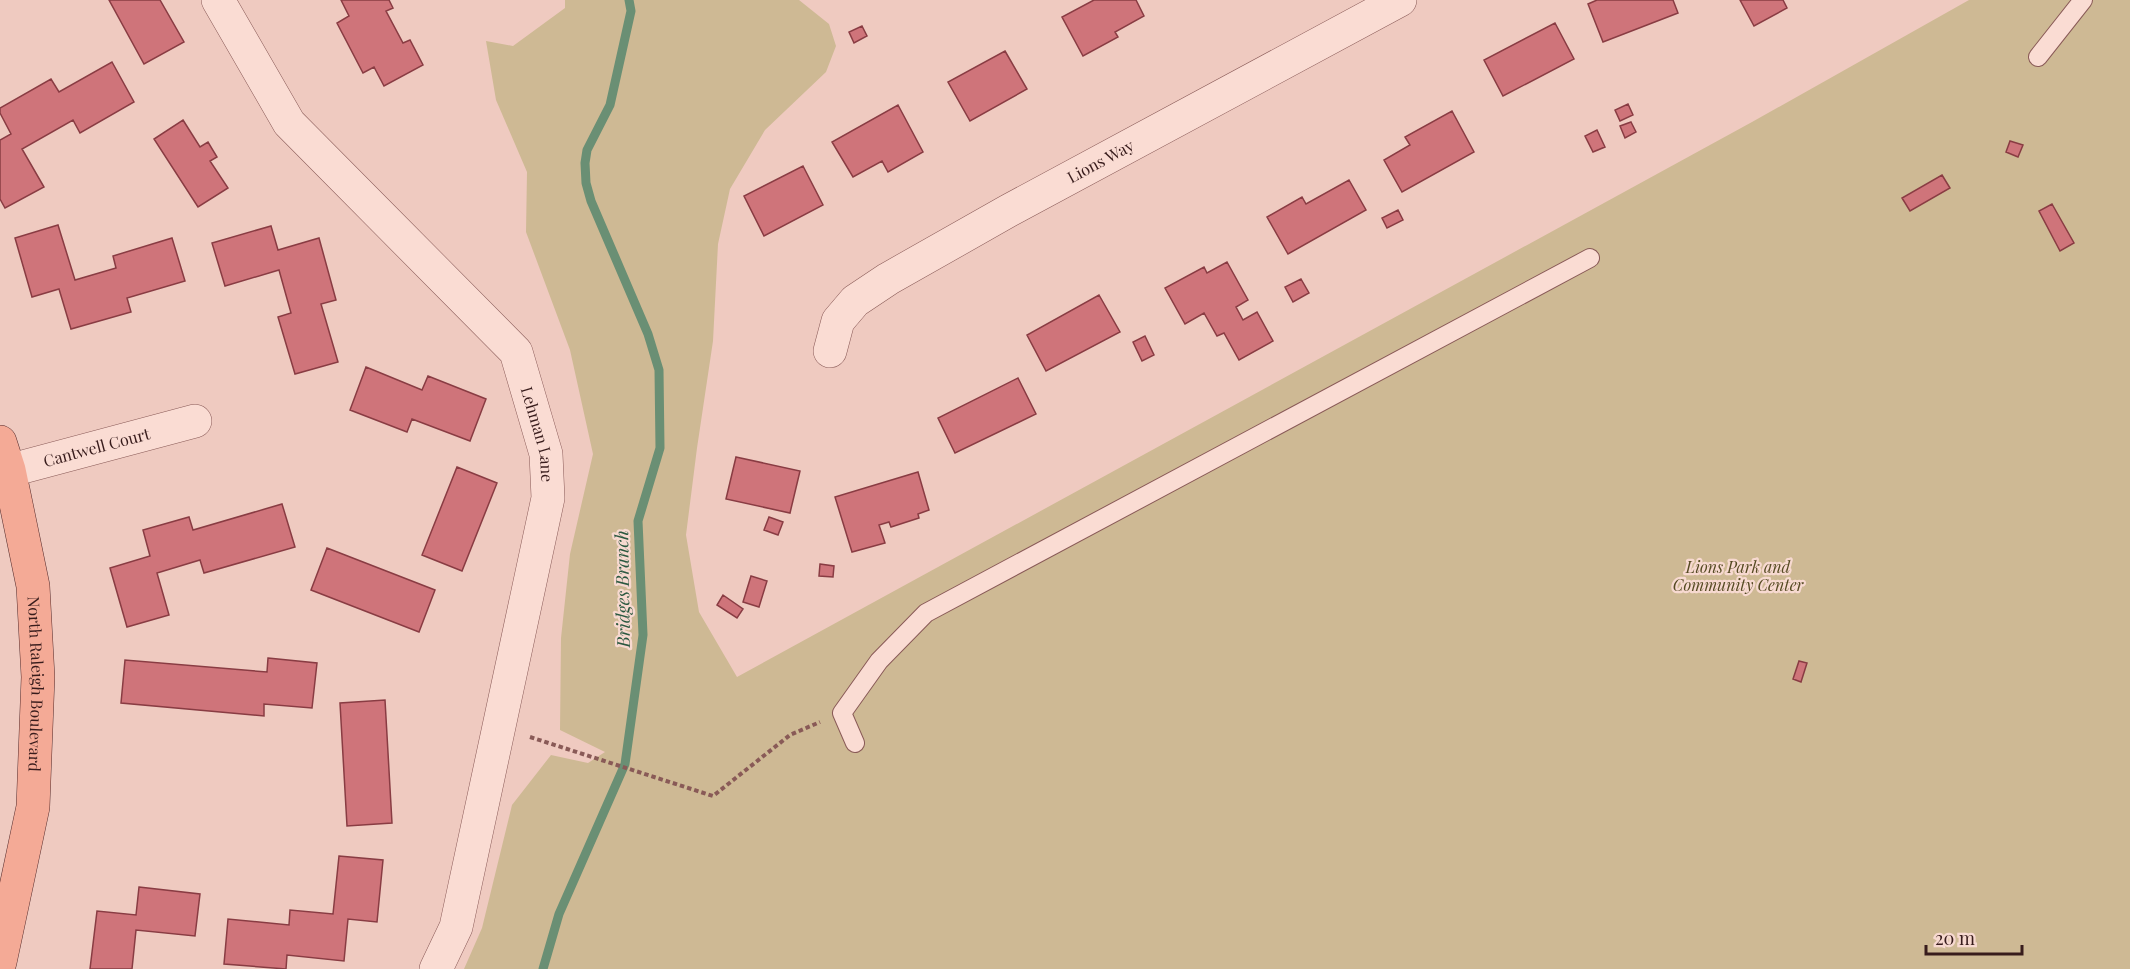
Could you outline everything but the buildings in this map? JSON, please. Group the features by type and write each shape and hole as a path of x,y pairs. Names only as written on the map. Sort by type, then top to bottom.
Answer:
{"main road":[{"name":"North Raleigh Boulevard","path":"0,962 33,807 38,677 33,586 3,462"}],"street":[{"name":"Lehman Lane","path":"218,0 290,123 516,352 546,454 548,498 456,927 436,969"},
{"name":"Lions Way","path":"830,351 838,321 855,301 888,279 1008,211 1400,0"},
{"name":"Cantwell Court","path":"3,462 195,421"}],"lane":[{"path":"2038,57 2083,0"},
{"path":"855,743 842,713 879,661 927,613 1590,258"}],"path":[{"path":"499,727 713,796 790,735 842,713"}],"green space":[{"name":"Lions Park and Community Center","path":"565,0 799,0 829,24 836,46 826,72 765,130 730,189 718,244 713,341 686,535 699,612 737,677 1752,122 1969,0 2130,0 2130,969 464,969 482,928 512,805 551,755 588,763 605,752 560,730 561,638 570,554 593,454 570,350 526,232 527,172 496,100 486,41 513,46 565,8"}],"waterway":[{"name":"Bridges Branch","path":"543,969 559,914 625,764 643,635 638,521 660,448 659,370 648,334 591,201 586,183 587,150 610,105 631,11 629,0"}]}
